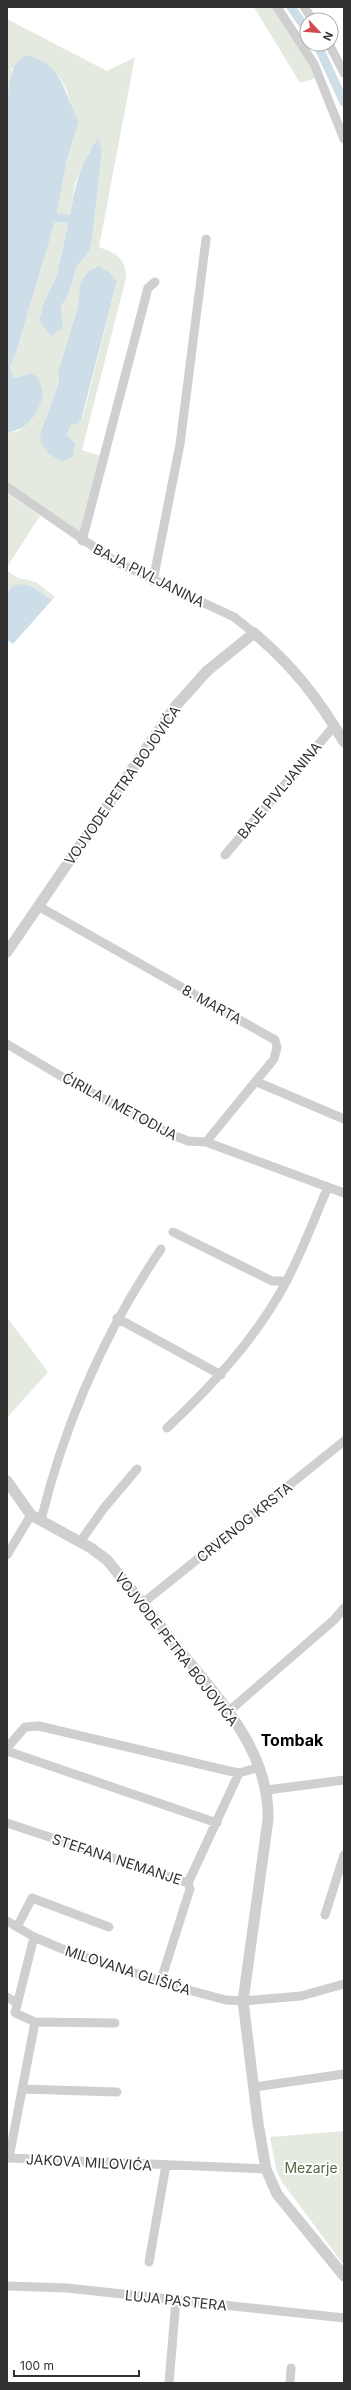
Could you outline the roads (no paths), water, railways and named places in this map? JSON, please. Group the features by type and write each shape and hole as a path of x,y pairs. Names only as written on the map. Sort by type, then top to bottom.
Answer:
{"street":[{"path":"277,7 314,64 344,139"},
{"path":"333,52 344,73"},
{"path":"154,581 180,444 206,238"},
{"path":"82,540 146,294 148,288 155,282"},
{"name":"BAJA PIVLJANINA","path":"7,487 116,562 234,617 254,633"},
{"name":"BAJE PIVLJANINA","path":"224,855 341,734 301,677 254,633"},
{"name":"VOJVODE PETRA BOJOVIĆA","path":"7,952 174,708 207,671 254,633"},
{"name":"8. MARTA","path":"38,906 272,1037 277,1043 277,1052 274,1059 257,1082 206,1142"},
{"name":"ĆIRILA I METODIJA","path":"7,1044 78,1085 170,1134 188,1141 206,1142 344,1193"},
{"path":"257,1082 344,1119"},
{"path":"167,1428 221,1375 263,1320 287,1281 328,1187"},
{"path":"172,1232 272,1281 287,1281"},
{"path":"7,1555 36,1517 72,1416 98,1357 117,1318 161,1249"},
{"path":"117,1318 221,1375"},
{"name":"CRVENOG KRSTA","path":"143,1603 344,1441"},
{"path":"80,1542 107,1503 136,1469"},
{"name":"VOJVODE PETRA BOJOVIĆA","path":"7,1481 36,1517 80,1542 107,1560 229,1711 260,1767 267,1790 268,1820 244,2001 254,2087 266,2169 277,2194 344,2276"},
{"path":"229,1711 334,1620 344,1608"},
{"path":"7,1748 24,1727 39,1726 239,1773 260,1767"},
{"path":"7,1752 218,1823"},
{"name":"STEFANA NEMANJE","path":"7,1823 188,1883 218,1823 239,1773"},
{"path":"267,1790 344,1780"},
{"path":"325,1914 344,1855"},
{"path":"161,1980 190,1889 188,1883"},
{"path":"17,1927 32,1898 108,1927"},
{"name":"MILOVANA GLIŠIĆA","path":"7,1921 34,1937 72,1953 192,1991 226,2000 244,2001 301,1996 344,1984"},
{"path":"34,1937 15,2014 35,2022 115,2023"},
{"path":"7,1997 17,2003"},
{"name":"JAKOVA MILOVIĆA","path":"35,2022 9,2158 266,2169"},
{"path":"254,2087 344,2074"},
{"path":"22,2090 117,2092"},
{"name":"JAKOVA MILOVIĆA","path":"149,2262 166,2165"},
{"name":"LUJA PASTERA","path":"7,2286 67,2288 344,2318"},
{"path":"169,2383 176,2300"},
{"path":"290,2383 291,2368"}],"waterway":[{"path":"291,7 299,18"},
{"path":"321,52 344,102"}],"district":[{"name":"Tombak","path":"292,1740"}],"park label":[{"name":"Mezarje","path":"311,2167"}]}
